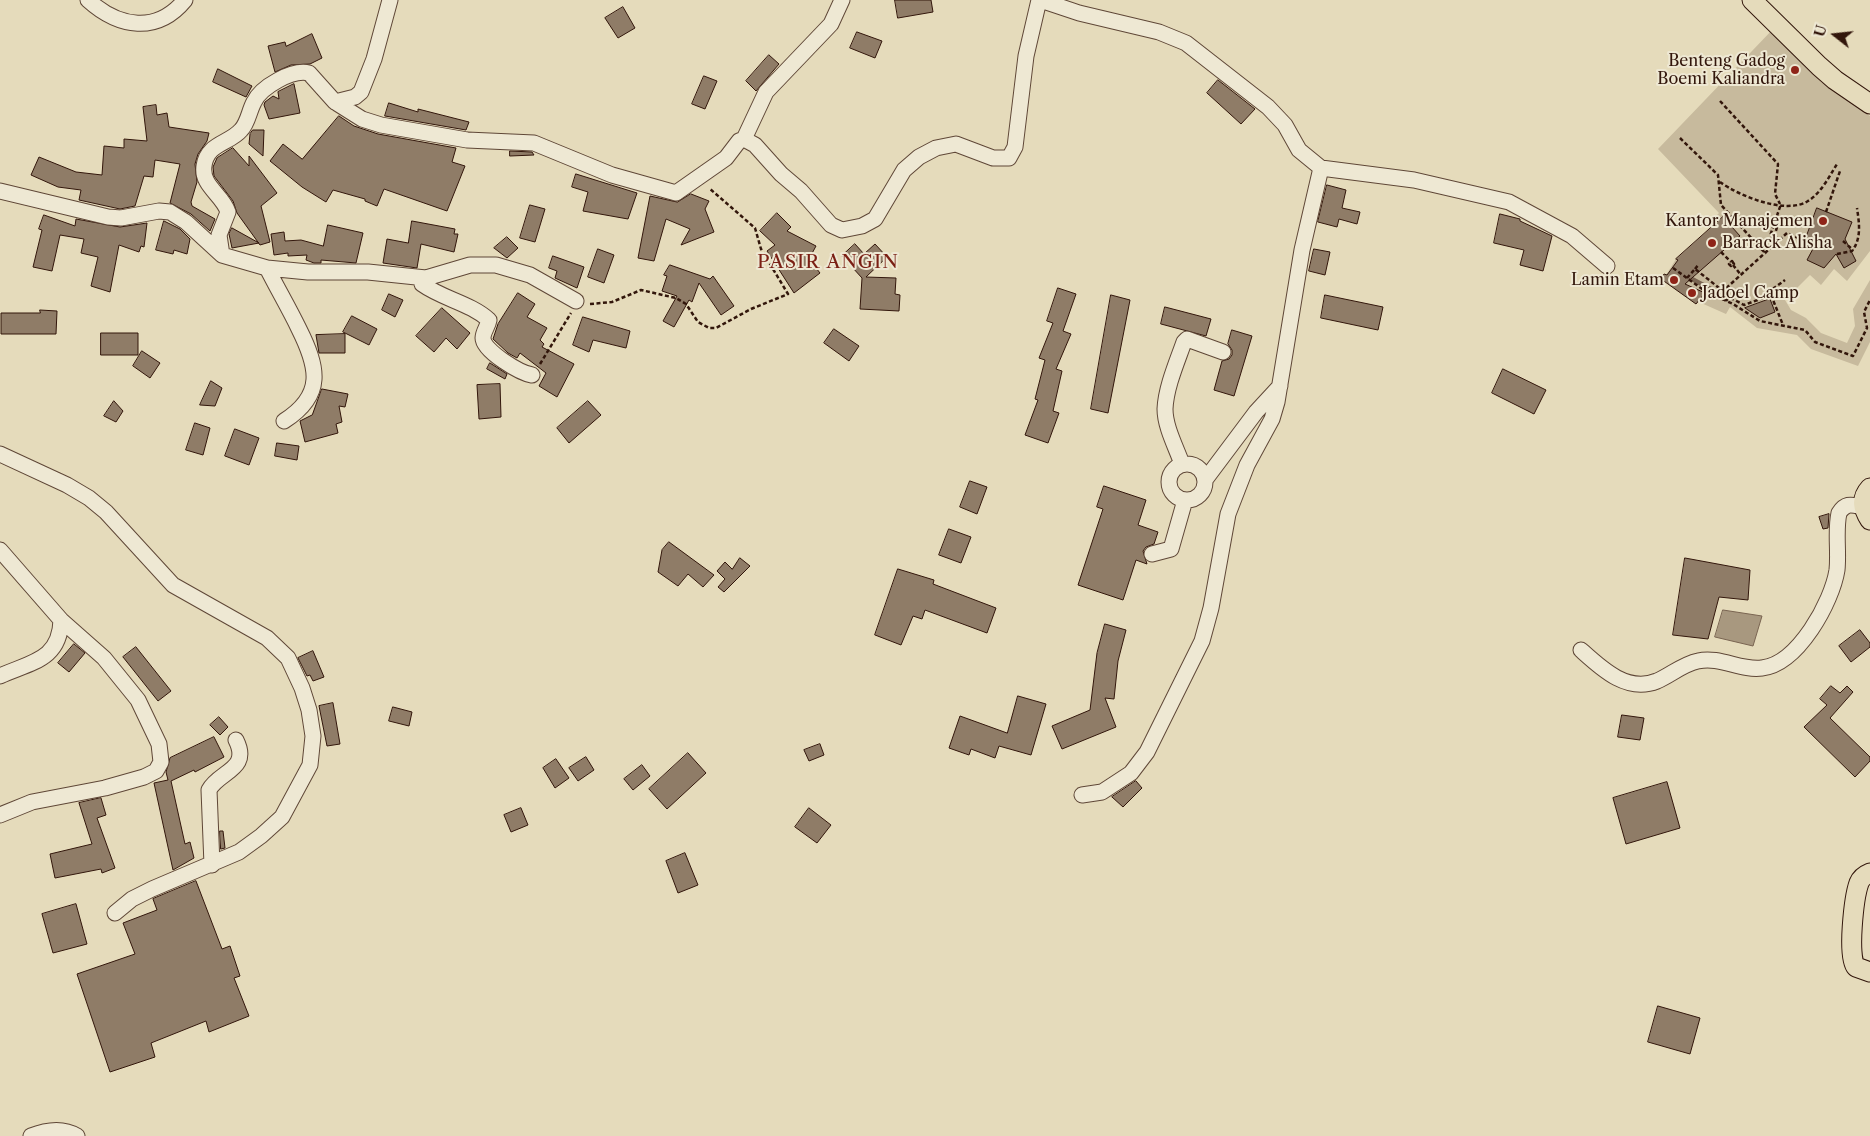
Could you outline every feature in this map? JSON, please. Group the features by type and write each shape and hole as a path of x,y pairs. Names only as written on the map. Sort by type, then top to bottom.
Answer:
{"main road":[{"path":"1752,0 1819,66 1835,80 1870,104"},
{"path":"1867,514 1864,497 1870,488"},
{"path":"1870,873 1862,879 1856,892 1851,956 1856,967 1870,972"}],"street":[{"path":"88,0 110,14 145,24 159,21 176,11 185,0"},
{"path":"335,102 356,97 361,92 374,59 390,0"},
{"path":"222,255 219,235 228,212 204,173 206,159 220,142 241,130 254,101 263,91 292,75 309,73 335,102 362,119 381,125 467,140 534,143 612,175 676,193 726,158 739,141 744,139 766,92 831,24 842,0"},
{"path":"744,139 755,145 831,225 842,230 862,226 875,219 904,170 919,157 936,148 956,144 994,158 1002,160 1009,158 1015,147 1026,56 1039,0 1079,13 1159,32 1186,43 1268,107 1285,125 1299,150 1320,168 1414,180 1509,202 1532,212 1572,236 1607,266"},
{"path":"1082,794 1102,792 1131,774 1147,752 1202,641 1211,608 1228,514 1247,465 1272,419 1280,386 1302,250 1320,168"},
{"path":"0,191 108,217 121,218 158,211 170,212 186,222 222,255 267,268 308,272 376,273 421,278 470,265 496,265 530,274 576,300"},
{"path":"267,268 308,348 316,370 313,387 308,399 284,421"},
{"path":"421,278 422,284 432,291 480,312 489,320 483,336 486,346 498,357 526,374 532,375"},
{"path":"1182,464 1167,421 1165,409 1174,370 1184,342 1188,340 1223,352"},
{"path":"1205,480 1204,474 1195,465 1182,464 1172,471 1169,483 1174,495 1185,500 1197,497 1202,492 1205,480 1256,412 1280,386"},
{"path":"0,454 67,485 89,498 106,512 173,585 267,638 288,658 302,688 310,718 313,736 310,765 282,817 238,852 212,865 152,889 132,899 115,913"},
{"path":"1152,554 1171,548 1185,500"},
{"path":"1581,650 1614,678 1642,684 1656,681 1700,660 1716,661 1753,669 1774,665 1785,658 1813,627 1828,599 1837,569 1839,513 1843,506 1847,504 1867,514"},
{"path":"0,550 61,620 104,658 138,700 161,749 160,762 156,771 144,777 105,788 32,802 0,815"},
{"path":"0,676 51,651 60,637 61,620"},
{"path":"212,865 209,790 237,764 239,751 236,740"},
{"path":"31,1136 55,1130 69,1132 77,1136"}],"path":[{"path":"1720,101 1778,164 1779,174 1775,194 1781,204 1770,236 1780,239"},
{"path":"1680,138 1718,175 1720,205 1766,254"},
{"path":"1719,182 1748,198 1797,205 1808,201 1818,193 1837,164"},
{"path":"1826,212 1840,171"},
{"path":"532,375 566,324 576,300 590,304 601,304 641,290 676,298 686,304 698,322 709,328 716,328 751,309 788,294 761,249 755,228 698,179"},
{"path":"1853,250 1858,237 1857,208"},
{"path":"1774,237 1779,226"},
{"path":"1736,232 1740,227"},
{"path":"1695,269 1723,291 1787,233 1805,241"},
{"path":"1843,240 1853,250"},
{"path":"1837,254 1853,250"},
{"path":"1721,252 1741,274"},
{"path":"1685,278 1699,264"},
{"path":"1673,268 1702,291 1728,302 1760,321 1805,330 1815,342 1852,356 1867,328 1864,312 1870,300"},
{"path":"1783,325 1770,291 1786,280"},
{"path":"1728,302 1729,297 1744,305 1771,295"}],"shaded area":[{"path":"1775,27 1821,82 1870,116 1870,251 1847,281 1834,269 1821,285 1810,275 1785,300 1791,310 1806,318 1821,333 1847,343 1855,326 1853,309 1870,280 1870,342 1858,366 1811,349 1797,335 1757,328 1730,307 1726,314 1699,302 1696,304 1663,280 1676,259 1716,223 1713,219 1719,213 1658,149"},
{"path":"1723,610 1762,616 1753,646 1715,637"}],"building":[{"path":"895,0 931,0 933,12 898,18"},
{"path":"623,7 635,28 618,38 605,18"},
{"path":"857,32 882,41 875,58 850,48"},
{"path":"312,34 322,58 310,64 291,65 275,72 268,46 285,42 286,46"},
{"path":"769,55 779,64 756,91 746,81"},
{"path":"218,69 252,86 246,97 213,82"},
{"path":"704,76 717,81 705,109 692,104"},
{"path":"1218,80 1255,109 1241,124 1207,93"},
{"path":"294,84 300,113 269,119 264,105 265,102 273,96 279,99 278,92"},
{"path":"389,103 418,112 418,109 469,122 466,130 385,116"},
{"path":"156,105 157,115 167,113 169,127 209,133 195,164 197,182 191,202 192,206 215,219 210,231 191,214 170,203 180,164 155,160 153,177 144,176 135,206 120,209 79,200 81,190 58,187 31,175 39,157 76,172 102,175 104,146 124,148 124,139 147,141 143,107"},
{"path":"339,116 354,126 378,134 456,148 452,162 465,166 447,211 384,189 377,206 365,201 365,199 333,190 326,202 302,187 270,161 283,144 302,159"},
{"path":"253,130 264,130 263,156 249,144 250,134"},
{"path":"233,148 249,166 249,156 277,193 261,206 270,242 260,245 237,213 233,201 214,176 213,167 217,158"},
{"path":"510,151 532,152 534,155 510,156"},
{"path":"576,174 637,193 628,219 583,211 588,192 572,187"},
{"path":"1327,185 1346,190 1342,208 1360,212 1357,224 1339,219 1337,227 1318,222"},
{"path":"691,194 709,201 705,209 714,232 681,245 690,229 666,219 654,261 638,258 650,196 677,202"},
{"path":"530,205 545,209 535,242 520,238"},
{"path":"1817,208 1852,222 1845,239 1856,261 1844,268 1836,254 1824,268 1807,260 1815,245 1805,241"},
{"path":"777,213 791,227 787,231 816,246 809,259 820,273 794,293 767,251 775,245 760,231"},
{"path":"1500,214 1520,219 1520,221 1552,236 1543,271 1520,265 1524,250 1494,243"},
{"path":"44,215 75,226 76,219 120,227 147,223 144,247 141,246 139,252 119,245 110,292 91,286 98,257 81,253 84,239 60,235 52,271 33,267 42,230 39,229"},
{"name":"Barrack Alisha","path":"1723,217 1740,236 1685,284 1705,293 1696,304 1661,279 1664,274 1667,275 1678,260 1676,259"},
{"path":"164,221 180,229 190,239 187,254 174,250 173,254 156,250"},
{"path":"412,221 455,229 454,234 458,234 454,252 421,244 417,268 383,263 387,239 408,243"},
{"path":"328,225 363,233 356,263 321,260 321,263 314,263 306,260 307,255 288,256 288,253 274,255 271,234 284,232 285,241 301,240 323,246"},
{"path":"232,228 259,243 232,248 229,234"},
{"path":"507,237 518,248 507,258 494,248"},
{"path":"855,244 864,254 875,244 887,257 866,277 896,278 895,294 900,295 899,311 860,309 862,278 842,256"},
{"path":"598,249 614,255 604,283 588,277"},
{"path":"1314,249 1330,252 1325,275 1309,271"},
{"path":"553,256 584,267 577,288 555,278 557,271 549,268"},
{"path":"670,265 710,279 713,276 734,306 721,315 699,283 692,302 689,300 674,327 663,321 677,296 662,291 667,276 664,275"},
{"path":"1058,288 1076,294 1063,331 1071,334 1056,369 1062,371 1053,411 1059,413 1048,443 1025,435 1038,400 1035,399 1045,360 1039,358 1053,323 1047,321"},
{"path":"518,293 535,304 527,317 547,328 540,340 544,344 542,347 574,364 557,397 539,386 546,373 520,353 517,358 508,353 493,339 498,324"},
{"path":"389,294 403,300 395,317 382,310"},
{"path":"1111,295 1130,300 1108,413 1091,409"},
{"path":"1325,295 1383,307 1378,330 1321,318"},
{"path":"1770,299 1775,312 1760,318 1745,308"},
{"path":"1165,307 1211,319 1206,336 1161,324"},
{"path":"442,308 470,333 457,349 446,338 434,352 416,336"},
{"path":"40,310 57,311 56,334 1,334 1,313 40,313"},
{"path":"352,316 377,329 369,345 343,332"},
{"path":"583,317 630,331 626,348 593,340 589,352 573,345"},
{"path":"834,329 859,346 849,361 824,343"},
{"path":"1232,330 1252,336 1234,396 1214,390 1222,361 1229,359 1232,355 1232,350 1228,344"},
{"path":"101,333 138,333 138,355 101,355"},
{"path":"345,334 345,353 319,353 316,335"},
{"path":"142,351 160,363 150,378 133,366"},
{"path":"490,363 507,374 505,379 487,369"},
{"path":"1503,369 1546,390 1534,414 1492,393"},
{"path":"211,381 222,388 215,406 200,405"},
{"path":"500,384 501,417 479,419 477,385"},
{"path":"322,389 348,394 345,407 339,406 342,422 336,424 338,433 305,442 300,421 312,415"},
{"path":"114,401 123,411 116,422 104,416"},
{"path":"588,401 601,415 569,443 557,428"},
{"path":"195,423 210,428 203,455 186,450"},
{"path":"235,429 259,438 249,465 225,456"},
{"path":"277,443 299,446 297,460 275,456"},
{"path":"970,481 987,487 977,514 960,507"},
{"path":"1104,486 1146,500 1138,525 1158,532 1154,544 1146,547 1143,551 1147,564 1136,560 1123,600 1078,585 1103,509 1097,507"},
{"path":"1829,514 1828,528 1823,529 1819,517"},
{"path":"949,529 971,537 961,563 939,555"},
{"path":"669,542 714,575 703,587 688,574 678,586 658,572 662,550"},
{"path":"740,558 750,566 724,592 718,587 725,579 717,571 725,562 732,569"},
{"path":"1685,558 1750,570 1748,600 1719,597 1708,639 1673,635"},
{"path":"898,569 934,580 933,584 996,608 987,633 925,610 922,619 913,616 901,645 875,635"},
{"path":"1105,624 1126,630 1118,661 1114,699 1105,698 1116,727 1062,749 1052,726 1090,710 1097,653"},
{"path":"1860,630 1870,643 1870,647 1851,662 1839,646"},
{"path":"74,644 85,653 69,672 58,663"},
{"path":"136,647 171,691 158,701 123,657"},
{"path":"313,651 324,677 313,681 310,675 307,676 298,658"},
{"path":"1831,686 1840,693 1847,686 1853,692 1830,718 1870,757 1870,761 1855,777 1804,727 1827,705 1820,699"},
{"path":"1018,696 1046,704 1031,755 999,746 995,758 971,749 969,755 949,748 960,716 1007,733"},
{"path":"333,703 340,744 327,746 319,706"},
{"path":"393,707 412,712 409,726 389,721"},
{"path":"1622,715 1644,718 1640,740 1618,737"},
{"path":"219,717 228,727 220,735 210,725"},
{"path":"214,737 224,757 195,772 194,770 171,781 185,844 190,842 194,858 173,870 154,783 168,780 166,772 170,758"},
{"path":"820,744 824,755 809,761 804,750"},
{"path":"688,753 706,773 667,809 649,789"},
{"path":"586,757 594,770 578,781 569,768"},
{"path":"556,759 569,778 555,788 543,768"},
{"path":"642,765 650,776 633,790 624,779"},
{"path":"1136,781 1142,788 1123,807 1112,797"},
{"path":"1667,782 1680,828 1626,844 1613,798"},
{"path":"101,798 106,815 97,818 115,868 102,873 101,869 55,878 50,854 92,844 79,803"},
{"path":"521,808 528,825 511,832 504,815"},
{"path":"809,808 831,825 817,843 795,827"},
{"path":"220,831 223,831 225,848 221,849"},
{"path":"685,853 698,885 678,893 666,861"},
{"path":"196,881 222,949 230,946 240,976 234,978 249,1016 209,1032 206,1021 151,1043 155,1057 110,1072 77,974 135,954 123,923 157,910 153,899"},
{"path":"76,904 87,944 53,953 42,914"},
{"path":"1658,1006 1700,1018 1690,1054 1648,1042"}],"waterway":[{"path":"1692,279 1726,297"}],"place":[{"name":"Benteng Gadog Boemi Kaliandra","path":"1795,70"},
{"name":"Kantor Manajemen","path":"1823,221"},
{"name":"Barrack Alisha","path":"1712,243"},
{"name":"Lamin Etam","path":"1674,280"},
{"name":"Jadoel Camp","path":"1692,293"}],"district":[{"name":"PASIR ANGIN","path":"828,263"}]}
